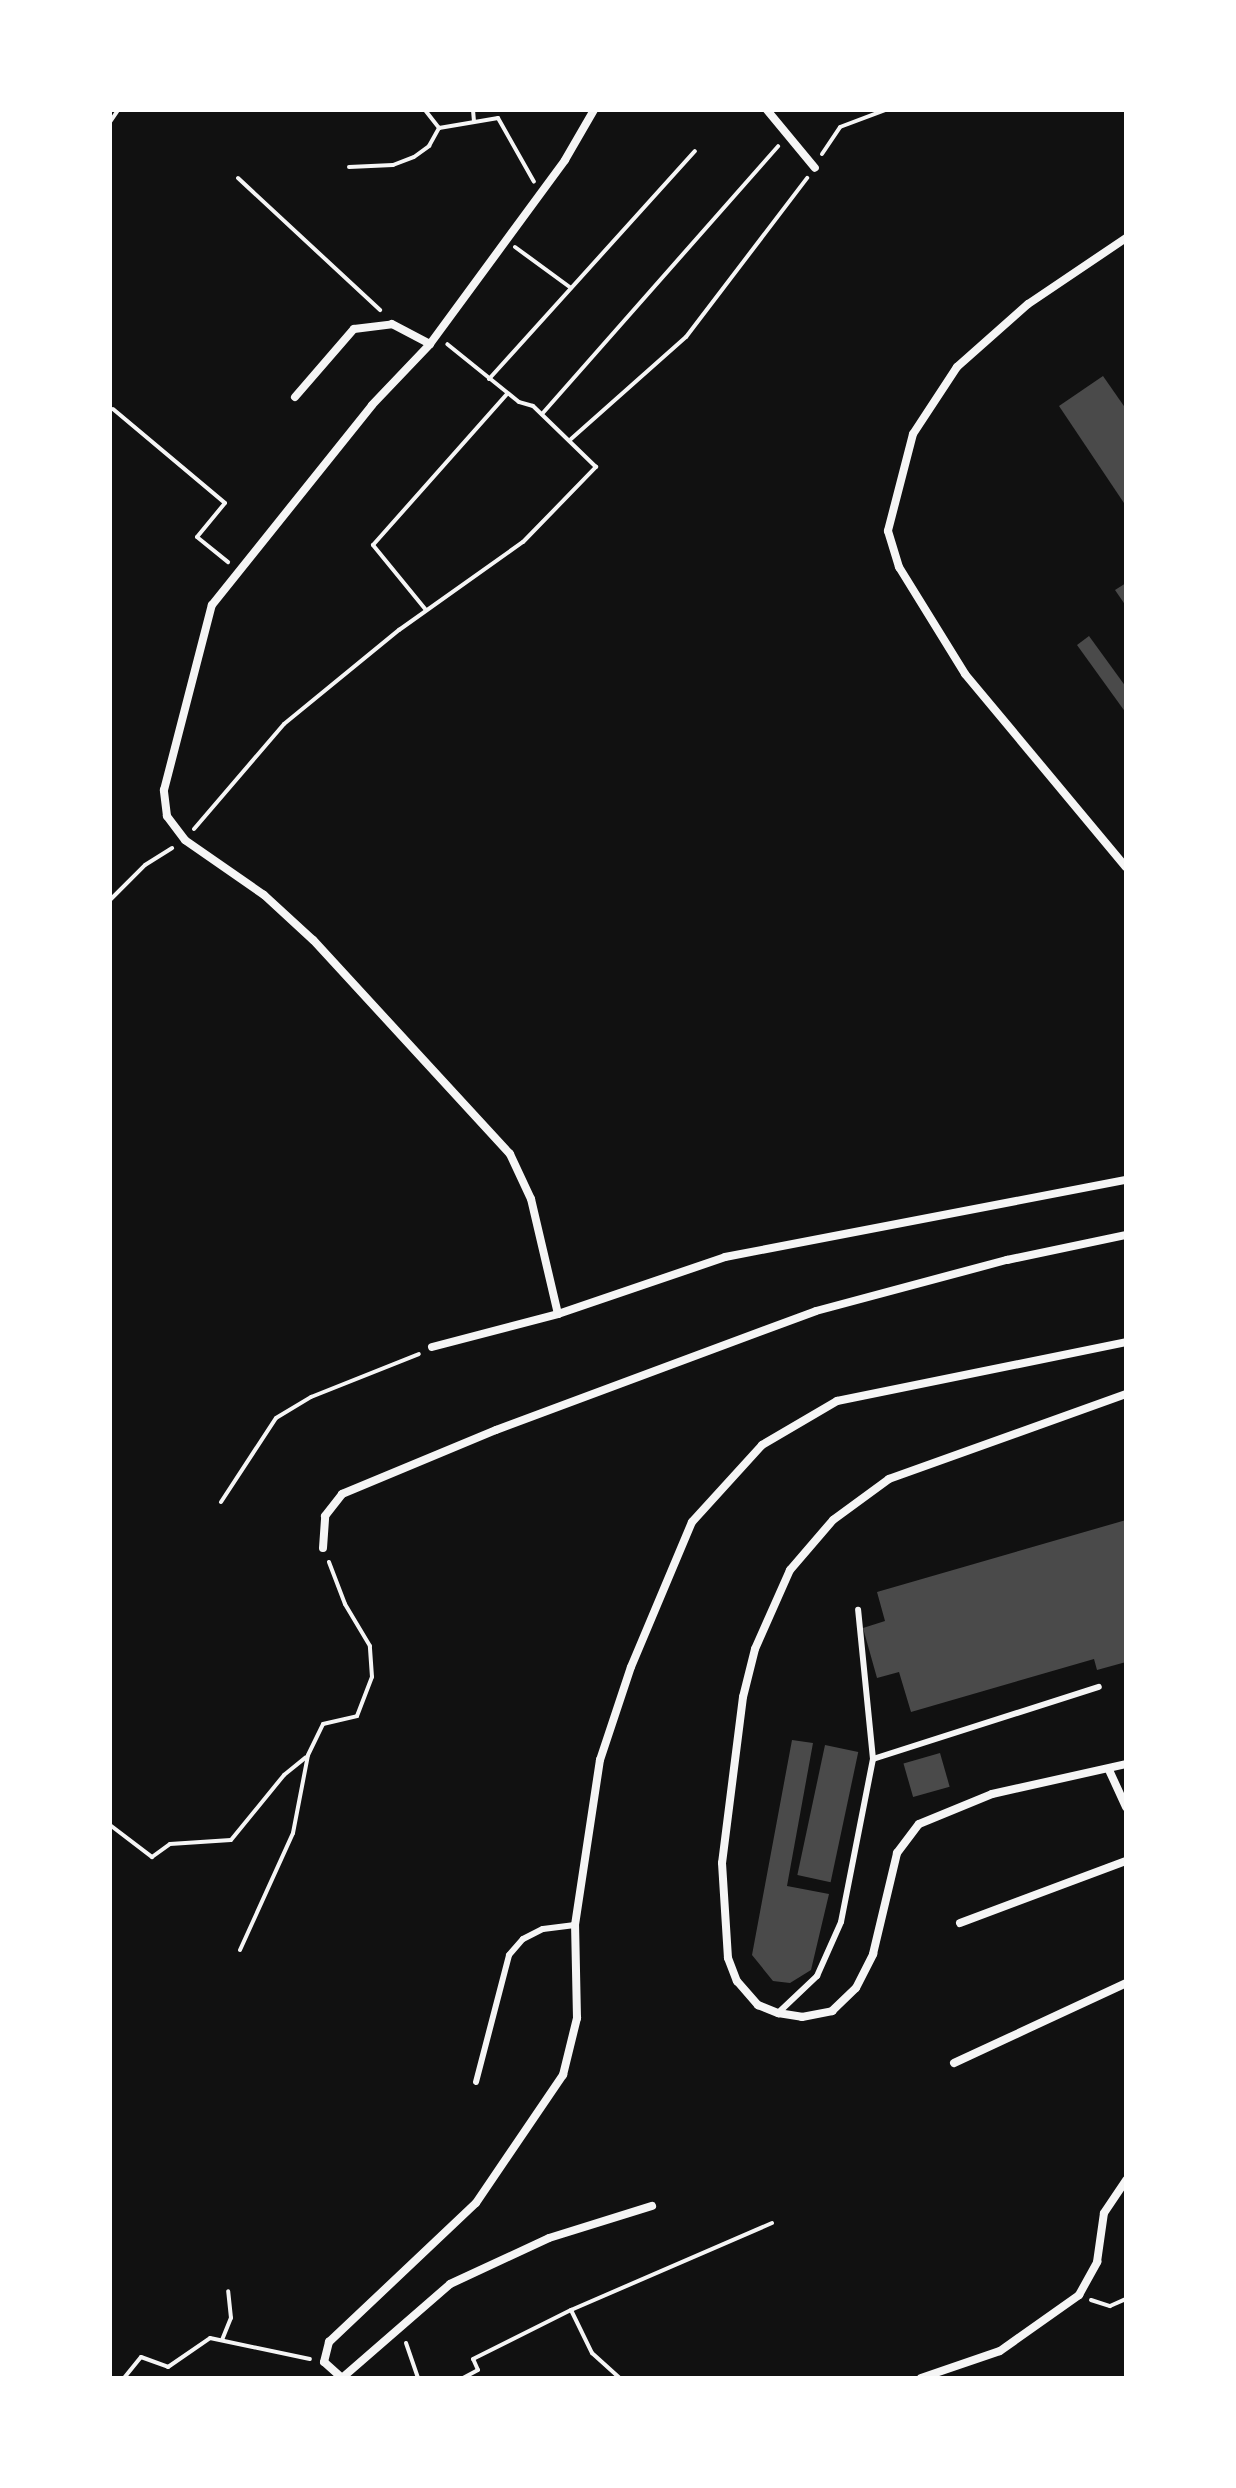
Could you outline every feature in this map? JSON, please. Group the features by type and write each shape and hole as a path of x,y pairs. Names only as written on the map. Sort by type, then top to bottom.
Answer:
{"street":[{"path":"558,1314 531,1199 510,1154 313,940 264,895 185,840 167,816 164,790 212,605 236,568 372,405 430,344 541,193 594,110"},
{"path":"767,110 815,168"},
{"path":"1126,238 1028,304 957,367 913,434 888,531 899,567 965,674 1126,867"},
{"path":"295,397 354,329 392,324 430,344"},
{"path":"432,1347 558,1314 725,1257 1126,1180"},
{"path":"323,1548 325,1516 342,1494 483,1435 816,1311 1007,1260 1126,1235"},
{"path":"652,2206 490,2263 450,2284 399,2323 342,2378 324,2362 341,2327 476,2203 563,2075 577,2018 575,1925 600,1760 631,1667 692,1522 726,1479 762,1445 837,1401 1126,1342"},
{"path":"1126,1394 889,1479 833,1520 790,1570 755,1649 743,1697 722,1863 728,1958 737,1981 758,2005 778,2013 802,2017 832,2011 856,1988 873,1954 897,1853 919,1824 992,1794 1126,1764"},
{"path":"1109,1770 1126,1807"},
{"path":"960,1923 1126,1861"},
{"path":"954,2063 1126,1983"},
{"path":"921,2378 1000,2351 1079,2295 1097,2262 1104,2213 1126,2180"}],"lane":[{"path":"778,2013 817,1976 830,1955 873,1759 858,1610"},
{"path":"873,1759 1099,1687"},
{"path":"476,2082 509,1955 523,1939 543,1929 575,1925"}],"path":[{"path":"110,122 118,110"},
{"path":"425,110 439,128"},
{"path":"473,110 474,121"},
{"path":"571,439 686,337 815,168 840,127 885,110"},
{"path":"349,167 393,165 414,157 429,146 439,128 498,118 541,193"},
{"path":"542,414 788,135"},
{"path":"489,379 695,151"},
{"path":"238,178 392,324"},
{"path":"507,241 571,288"},
{"path":"110,900 145,865 185,840 284,724 426,610 523,542 596,467 571,439 542,414 508,393 436,336"},
{"path":"426,610 373,545 508,393"},
{"path":"113,409 225,503 197,537 236,568"},
{"path":"221,1502 276,1418 311,1397 397,1366 432,1347"},
{"path":"240,1950 293,1833 308,1755 323,1724 357,1716 372,1677 370,1646 345,1604 323,1548"},
{"path":"110,1825 152,1857 170,1844 231,1840 284,1775 308,1755"},
{"path":"463,2378 478,2370 473,2359 571,2310 772,2223"},
{"path":"222,2340 231,2318 228,2291"},
{"path":"1079,2295 1110,2306 1126,2299"},
{"path":"571,2310 592,2353 620,2378"},
{"path":"399,2323 418,2378"},
{"path":"124,2378 141,2357 168,2367 210,2338 324,2362"}],"building":[{"path":"1103,376 1126,409 1126,506 1059,406"},
{"path":"1126,583 1126,606 1115,590"},
{"path":"1089,636 1126,687 1126,713 1077,645"},
{"path":"1126,1520 1126,1662 1097,1670 1094,1659 911,1712 899,1672 877,1678 863,1628 885,1621 877,1592"},
{"path":"792,1740 813,1743 787,1886 829,1894 811,1970 790,1983 773,1981 752,1955"},
{"path":"825,1745 858,1752 831,1882 797,1875"},
{"path":"940,1753 950,1787 913,1797 903,1763"}]}
